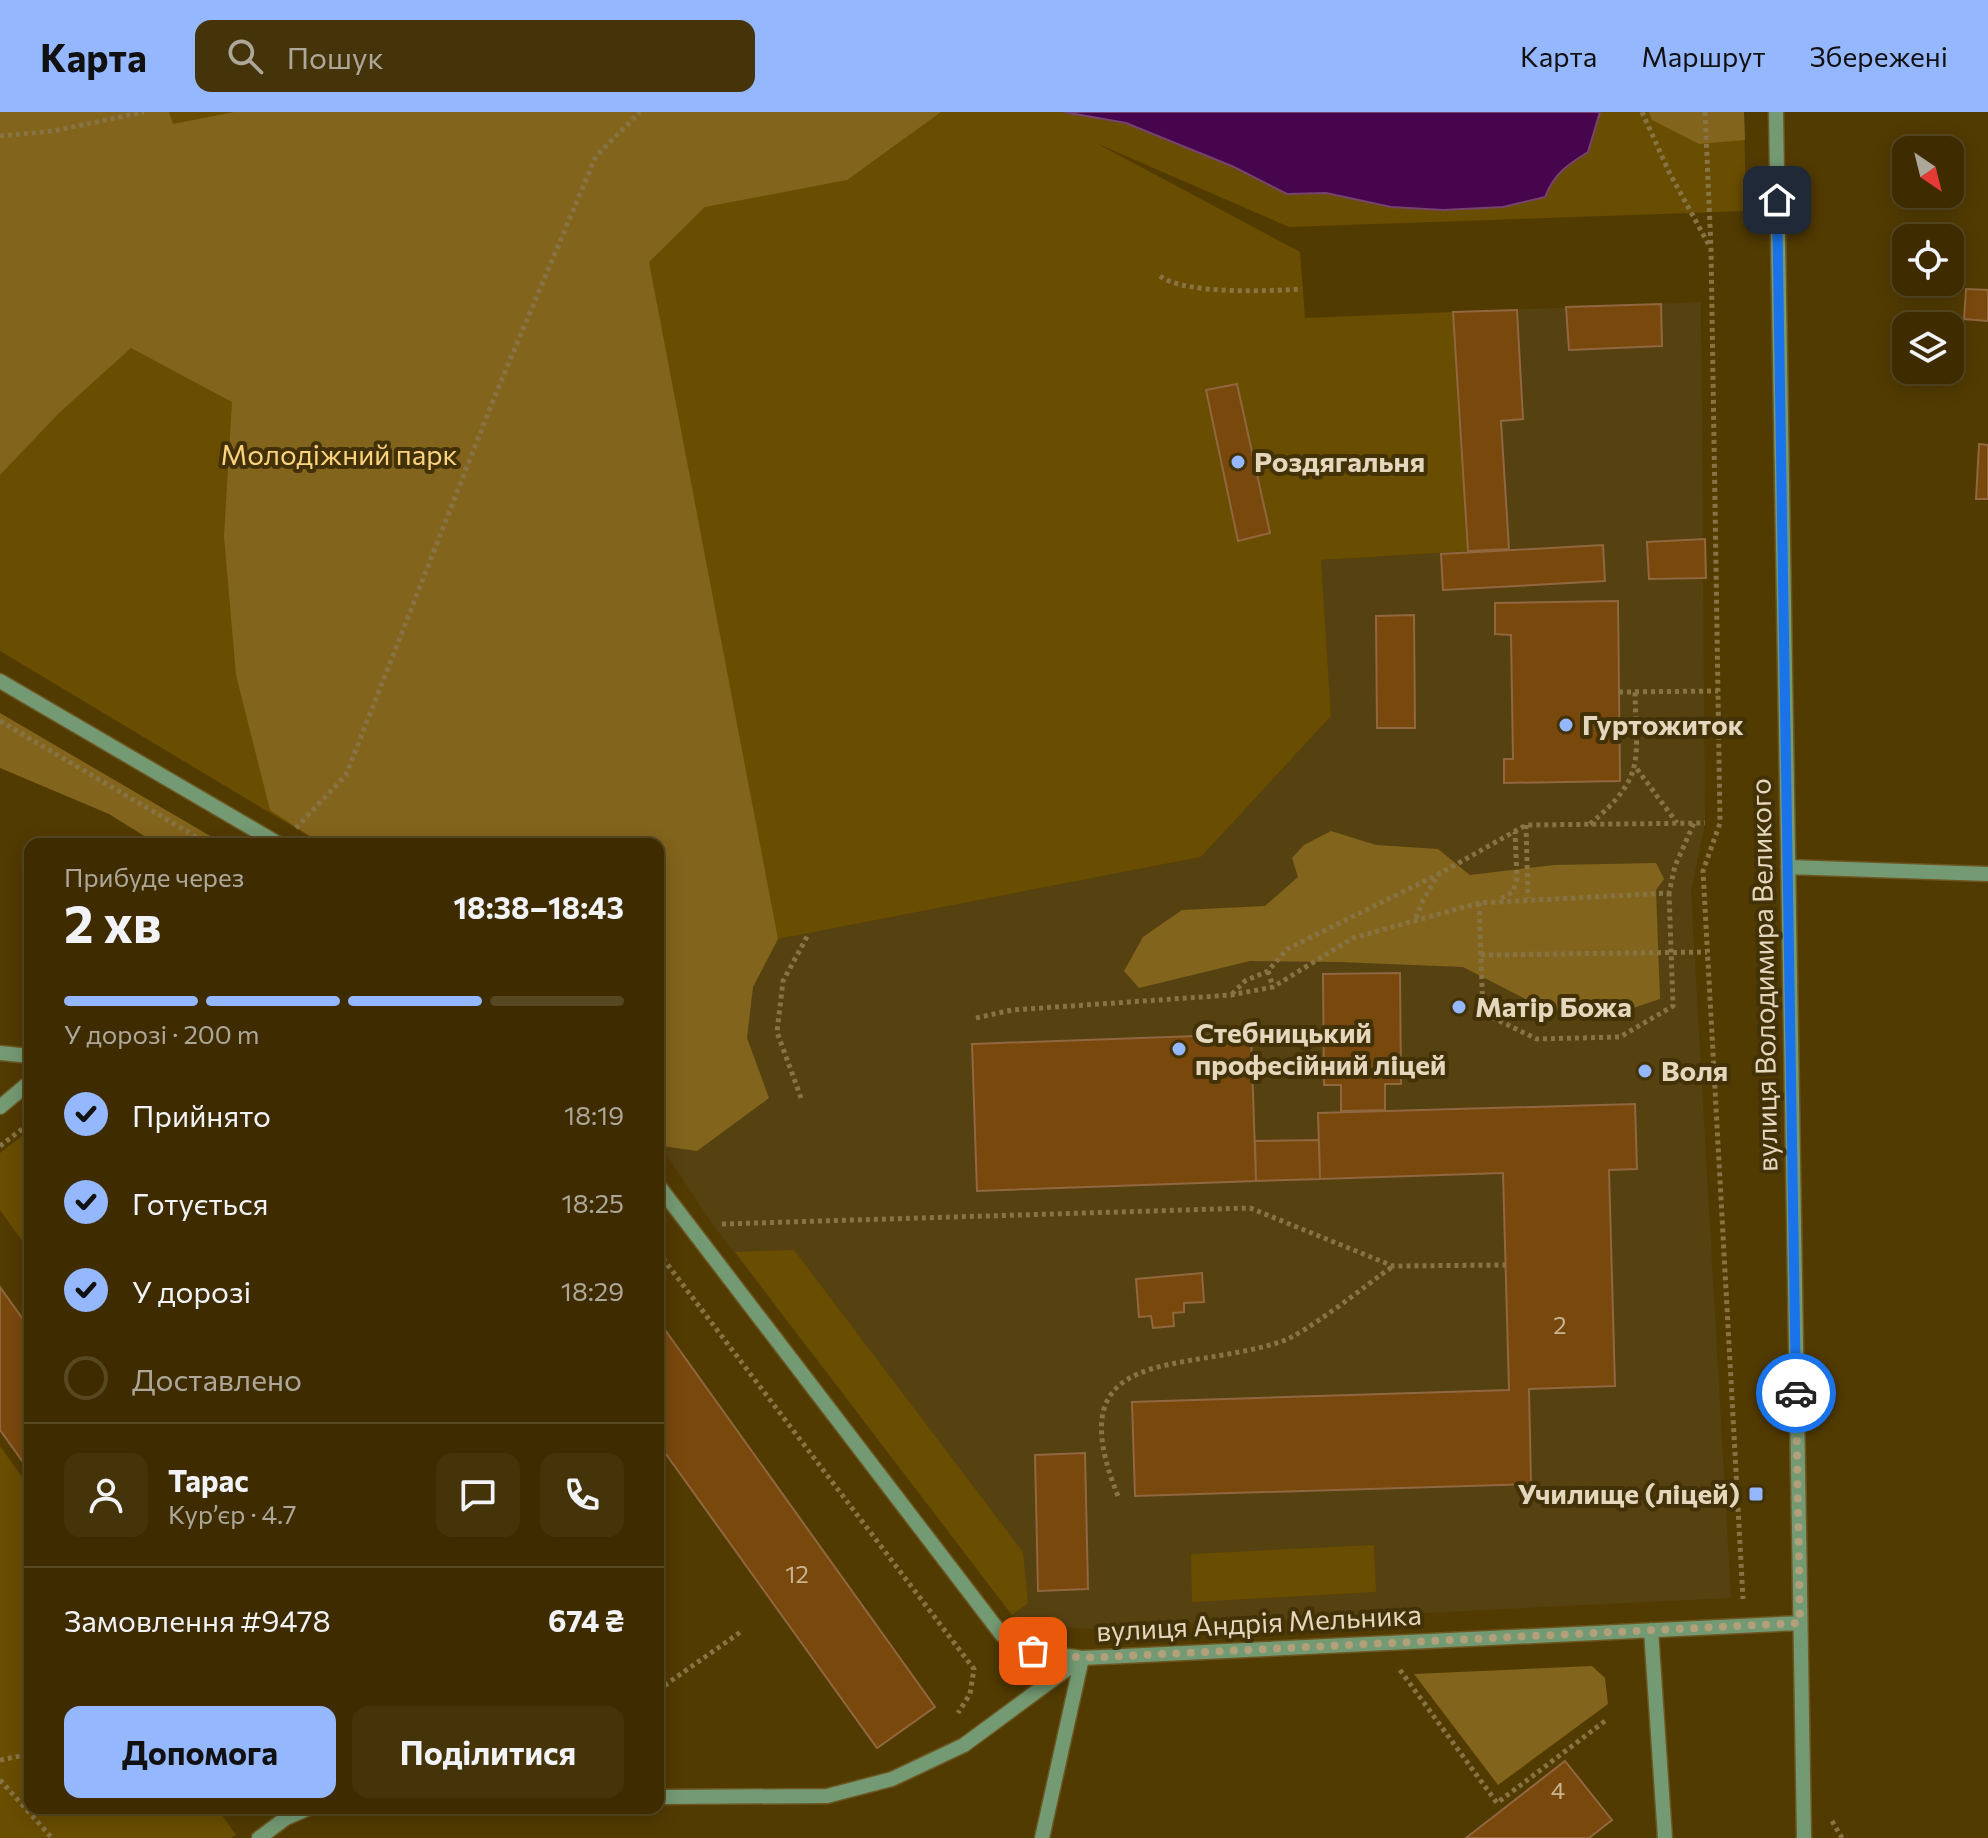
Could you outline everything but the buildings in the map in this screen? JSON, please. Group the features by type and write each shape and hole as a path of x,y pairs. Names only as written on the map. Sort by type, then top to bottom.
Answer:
{"street":[{"name":"вулиця Володимира Великого","path":"1776,112 1804,1838"},
{"path":"0,681 268,838"},
{"path":"1788,867 1988,874"},
{"path":"0,1053 24,1055"},
{"path":"0,1107 24,1087"},
{"name":"вулиця Андрія Мельника","path":"664,1193 1002,1635 1033,1651 1082,1658 1800,1623"},
{"path":"1651,1630 1665,1838"},
{"path":"664,1797 827,1796 892,1779 964,1745 1082,1658"},
{"path":"1042,1838 1082,1658"},
{"path":"259,1838 295,1814"}],"path":[{"path":"0,136 53,131 144,112"},
{"path":"284,838 346,775 494,398 596,156 640,112"},
{"path":"1642,112 1669,172 1711,248"},
{"path":"1705,112 1711,248 1720,823 1703,871 1745,1625"},
{"path":"1160,276 1170,284 1188,288 1302,289"},
{"path":"1619,692 1718,691"},
{"path":"1590,824 1626,789 1636,768 1635,692"},
{"path":"0,721 198,838"},
{"path":"1636,768 1677,823"},
{"path":"1479,903 1483,1013 1537,1039 1620,1037 1673,1006 1669,893 1675,866 1694,823"},
{"path":"1231,995 1245,981 1268,971 1287,949 1439,874 1526,825 1705,823"},
{"path":"1526,825 1528,898"},
{"path":"1499,900 1513,892 1517,878 1515,831"},
{"path":"1416,918 1439,874"},
{"path":"976,1018 1012,1010 1231,995 1273,987 1353,938 1416,918 1479,903 1528,898 1669,893"},
{"path":"801,1098 777,1032 783,981 809,933"},
{"path":"1481,955 1707,952"},
{"path":"1268,971 1273,987"},
{"path":"0,1146 24,1128"},
{"path":"713,1225 1250,1208 1393,1266 1505,1265"},
{"path":"664,1260 974,1669 970,1694 953,1717"},
{"path":"1118,1496 1102,1455 1101,1420 1106,1396 1130,1375 1283,1341 1393,1266"},
{"path":"664,1686 742,1631"},
{"path":"1399,1669 1497,1803 1605,1721"},
{"path":"0,1760 24,1755"},
{"path":"0,1780 24,1807"},
{"path":"30,1814 52,1838"}],"shaded area":[{"path":"1064,112 1600,112 1588,152 1562,171 1545,197 1503,207 1443,210 1391,207 1326,193 1287,194 1234,167 1126,123"},
{"name":"Стебницький професійний ліцей","path":"1701,302 1705,823 1691,892 1731,1598 1094,1629 1050,1626 1012,1615 713,1225 664,1151 664,989 778,939 1201,857 1331,716 1321,560 1468,550 1453,312"}],"green space":[{"path":"0,112 1744,112 1746,211 1289,227 1096,143 1300,252 1305,318 1453,312 1468,551 1321,560 1331,716 1201,857 778,939 664,989 664,838 312,838 0,651"},
{"name":"Молодіжний парк","path":"0,112 169,112 173,124 234,112 941,112 847,180 705,207 649,262 778,939 753,987 747,1038 769,1098 697,1151 664,1146 664,838 313,838 270,810 236,675 224,536 232,402 131,348 59,413 0,475"},
{"path":"1649,112 1744,112 1745,140 1699,144 1652,120"},
{"path":"0,713 214,838 147,838 109,814 0,768"},
{"path":"1331,831 1376,845 1438,849 1470,875 1554,865 1656,863 1664,879 1656,890 1660,999 1600,1019 1545,1009 1463,967 1250,961 1139,988 1124,971 1143,937 1182,910 1265,906 1298,877 1292,858 1304,845"},
{"path":"24,1135 24,1244 0,1210 0,1153"},
{"path":"794,1250 1023,1552 1028,1603 1012,1615 735,1252"},
{"path":"0,1446 24,1480 24,1814 221,1814 236,1835 231,1838 0,1838"},
{"path":"1374,1545 1376,1592 1192,1602 1191,1554"},
{"path":"1592,1666 1605,1678 1608,1704 1498,1785 1414,1674"}],"way so far":[{"path":"1033,1651 1082,1658 1800,1623 1796,1393"}],"place":[{"name":"Роздягальня","path":"1238,462"},
{"name":"Гуртожиток","path":"1566,725"},
{"name":"Матір Божа","path":"1459,1007"},
{"name":"Стебницький професійний ліцей","path":"1179,1049"},
{"name":"Воля","path":"1645,1071"},
{"name":"Училище (ліцей)","path":"1756,1494"}],"route":[{"path":"1777,200 1796,1393"}]}
